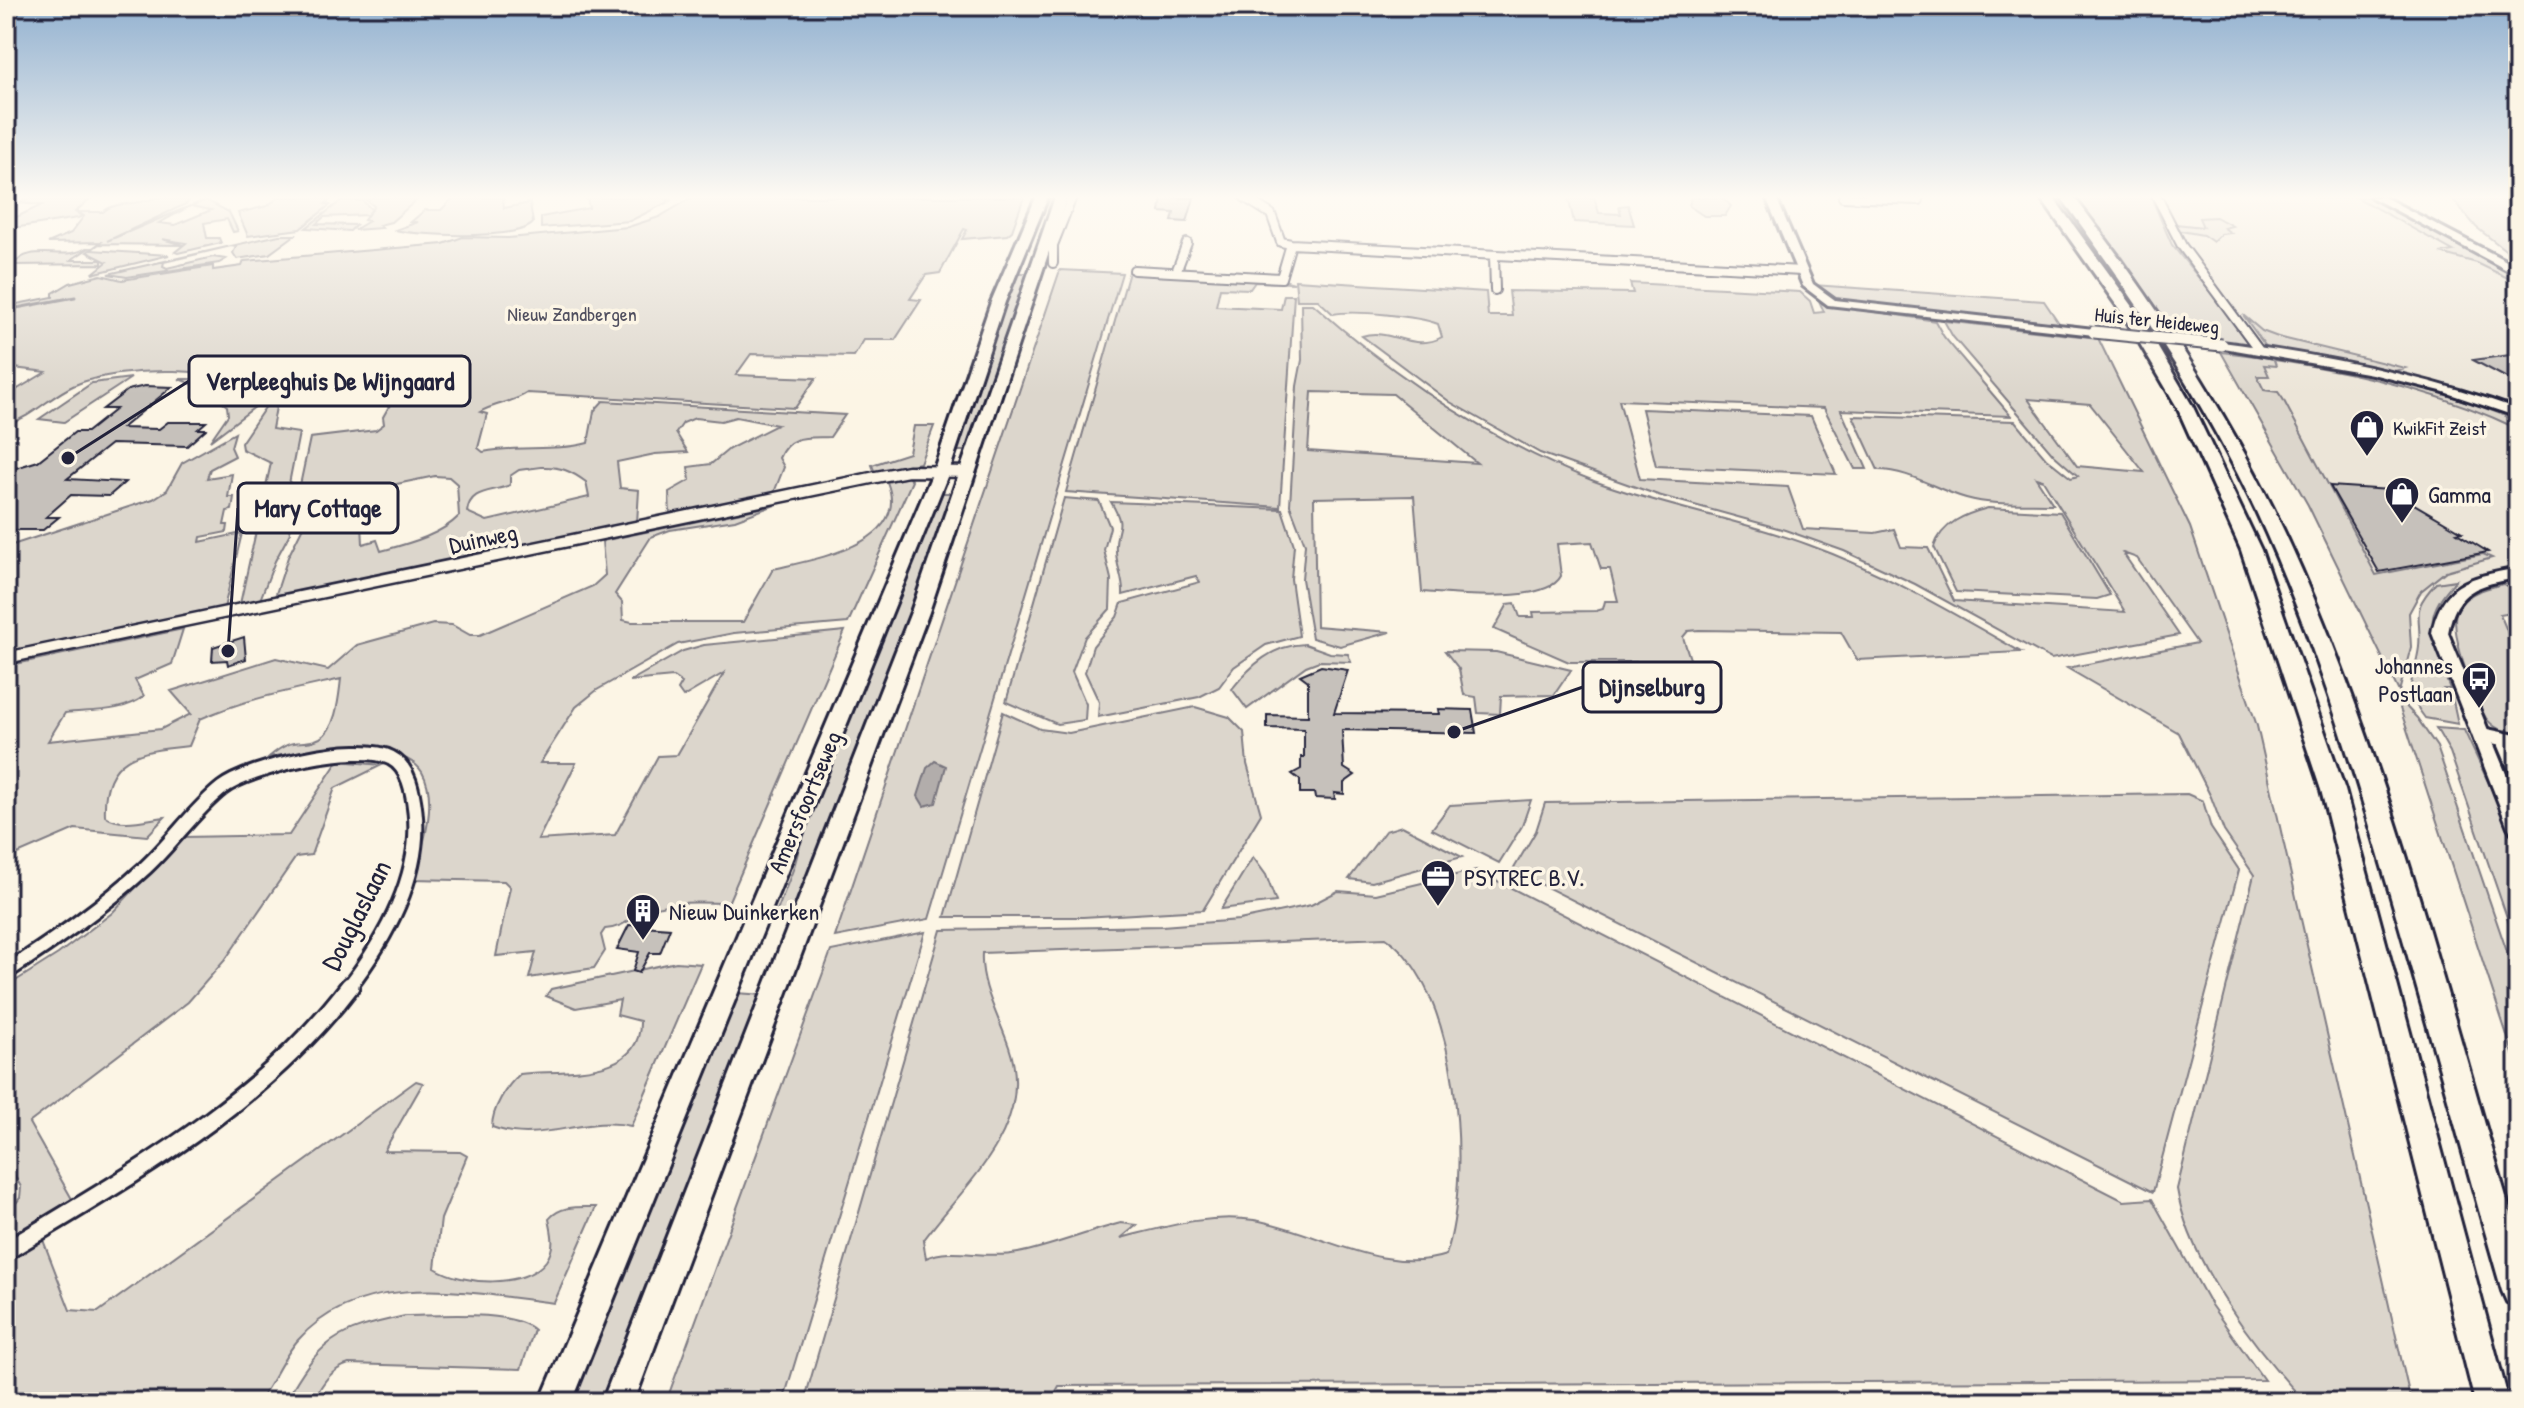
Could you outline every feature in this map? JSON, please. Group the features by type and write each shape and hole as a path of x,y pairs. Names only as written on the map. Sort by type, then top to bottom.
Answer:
{"highway":[{"path":"2094,263 2129,312 2185,407 2245,537 2283,638 2333,790 2492,1402"},
{"path":"2117,263 2200,387 2265,511 2297,586 2363,763 2518,1291"}],"main road":[{"name":"Amersfoortseweg","path":"556,1402 941,472 998,302 1014,263"},
{"name":"Amersfoortseweg","path":"618,1402 970,472 1036,263"},
{"path":"2518,573 2464,587 2442,611 2440,633 2518,827"}],"street":[{"path":"1176,272 1180,263"},
{"path":"1134,270 1281,278 1285,263"},
{"path":"1494,263 1495,290"},
{"path":"1642,263 1802,271"},
{"name":"Huis ter Heideweg","path":"1799,263 1814,292 1832,303 2258,349 2385,371 2518,413"},
{"path":"2194,263 2258,349"},
{"name":"Duinweg","path":"6,658 876,477 908,471 970,472"},
{"path":"2480,734 2518,742"},
{"path":"2503,739 2518,774"},
{"name":"Douglaslaan","path":"6,972 91,917 134,882 221,789 238,778 259,769 368,752 396,761 407,773 418,826 414,859 378,942 357,978 325,1019 246,1094 207,1123 6,1251"}],"shaded area":[{"path":"2179,263 2482,263 2518,281 2518,598 2366,592 2205,303"},
{"path":"935,761 946,766 936,803 924,806 918,796 927,768"}],"green space":[{"path":"16,263 102,263 102,264 14,265"},
{"path":"106,263 138,263 92,274"},
{"path":"158,263 164,263 163,266 167,268 189,263 220,263 127,277 108,274"},
{"name":"Nieuw Zandbergen","path":"243,263 946,263 940,273 926,275 910,299 921,300 895,340 864,340 854,356 751,354 736,375 816,378 795,408 527,393 480,412 487,414 478,448 483,452 588,443 594,411 603,401 845,415 830,437 800,439 783,450 779,458 784,467 773,495 670,516 669,492 690,480 688,467 711,464 729,449 777,425 736,417 721,421 695,418 683,423 676,433 688,452 655,454 617,462 620,488 639,490 637,523 275,597 288,557 303,527 296,504 310,438 376,430 384,424 383,417 400,387 287,382 280,385 272,429 299,433 285,504 290,533 260,600 240,604 271,463 242,449 241,443 268,403 267,396 250,385 202,373 146,371 118,374 75,385 25,417 6,425 6,396 46,372 6,367 6,306 53,297 53,293 70,283 101,275 122,280 213,266 213,270 242,266","holes":["560,468 586,482 589,497 487,521 467,512 472,499 483,492 510,485 510,476 519,470","435,476 449,477 457,484 459,516 451,523 433,534 381,551 377,540 363,544 361,503 392,485"]},
{"path":"2126,263 2186,263 2255,347 2177,338"},
{"path":"2477,263 2492,263 2518,277 2518,283"},
{"path":"1060,270 1122,273 929,919 835,937"},
{"path":"1129,272 1276,278 1294,283 1255,282 1250,289 1220,288 1216,306 1281,309 1284,295 1294,295 1280,507 1066,492"},
{"path":"1015,273 1028,273 972,451 955,451"},
{"path":"1295,280 1486,292 1488,316 1512,316 1509,291 1633,293 1630,283 1800,292 1810,301 1814,313 1824,312 1820,303 1935,321 1944,337 2011,416 1841,410 1867,469 1855,469 1824,408 1619,400 1640,479 1788,487 1803,529 1875,533 1894,529 1901,547 1928,548 1954,601 2125,612 2043,480 2036,478 2053,504 1977,501 1901,473 1878,470 1853,416 2015,421 2046,458 2071,478 2078,476 2054,455 1953,337 1944,321 2098,338 2190,527 2257,726 2411,1402 2305,1402 2227,1303 2195,1246 2184,1217 2177,1189 2254,875 2224,831 2179,733 2067,668 2197,643 2137,558 2123,553 2179,635 2051,659 1915,584 1844,551 1785,530 1658,495 1540,453 1450,402 1362,336 1372,334 1432,341 1442,337 1438,324 1386,314 1333,314 1318,300 1297,300","holes":["2028,399 2090,404 2144,472 2077,466"]},
{"path":"1813,285 2044,301 2061,326 1837,302"},
{"path":"1301,304 1313,304 1411,382 1517,447 1620,490 1756,528 1837,556 1917,594 2021,652 1857,660 1841,632 1699,630 1688,631 1683,637 1691,662 1569,662 1494,629 1508,604 1515,603 1520,617 1534,617 1533,612 1596,611 1603,609 1605,601 1618,601 1610,569 1601,569 1592,542 1557,544 1561,576 1552,585 1537,591 1497,596 1422,592 1414,496 1314,498 1316,626 1390,632 1340,646 1312,638 1302,579 1305,544 1290,505 1297,386 1302,360","holes":["1312,392 1393,394 1477,463 1308,451"]},
{"path":"2243,315 2262,331 2278,337 2405,368 2395,371 2267,348"},
{"path":"2221,352 2335,368 2409,384 2518,421 2518,429 2430,394 2368,377 2305,365 2274,360 2276,366 2264,365 2269,376 2257,376 2264,390 2278,392 2283,399 2376,575 2483,554 2492,558 2446,571 2421,591 2409,613 2411,647 2399,692 2308,505"},
{"path":"131,378 64,422 39,419 92,383"},
{"path":"179,379 212,380 235,385 252,397 256,406 210,441 228,415 227,406 205,389"},
{"path":"1642,409 1811,416 1836,474 1656,466"},
{"path":"914,426 934,426 920,463 875,473 872,465 909,453"},
{"path":"235,433 231,447 235,456 210,469 207,478 232,474 228,497 234,497 232,510 227,511 224,525 228,525 227,532 201,537 200,542 242,533 224,608 6,652 6,547 153,499 167,490 182,463"},
{"path":"908,477 912,481 848,623 734,633 678,644 597,690 576,707 540,763 576,763 538,840 615,835 658,756 677,755 724,673 683,697 678,690 682,683 673,677 630,681 683,651 704,645 845,631 728,903 660,906 605,929 601,935 605,951 594,968 529,978 536,952 496,956 510,887 504,881 413,879 427,826 429,797 422,772 411,761 373,751 350,750 269,757 285,746 313,741 326,733 336,711 341,679 217,712 200,719 189,746 141,754 118,768 110,780 105,816 119,822 165,817 147,836 75,829 6,859 6,666 183,629 172,664 135,680 144,696 117,708 65,713 48,741 161,729 191,714 171,691 276,658 328,670 357,645 433,624 452,625 470,635 480,635 593,586 605,575 602,541 775,505 735,520 670,530 651,537 615,594 622,602 623,620 632,622 743,622 773,569 834,553 873,534 886,520 891,503 887,482"},
{"path":"939,493 952,493 928,568 795,915 776,914 794,867 809,812"},
{"path":"1064,498 1099,501 1110,527 1104,550 1111,579 1110,609 1085,637 1072,672 1086,704 1085,720 1057,724 1006,702"},
{"path":"1111,502 1282,509 1294,545 1291,579 1299,636 1266,645 1234,667 1219,687 1199,697 1098,717 1099,702 1085,672 1093,646 1117,617 1122,603 1200,582 1196,576 1123,595 1116,551 1120,523"},
{"path":"1988,508 2060,512 2110,595 2097,599 1956,592 1934,547 1943,532 1955,521"},
{"path":"2456,580 2437,606 2433,627 2449,680 2446,679 2450,689 2444,689 2452,696 2458,724 2425,718 2411,690 2419,647 2418,614 2422,601 2436,583"},
{"path":"2503,584 2518,593 2518,611 2500,614 2518,657 2518,735 2500,730 2486,718 2468,679 2456,628 2456,615 2463,601 2479,591"},
{"path":"1305,644 1330,653 1348,654 1351,662 1319,661 1306,666 1247,709 1232,689 1239,680 1273,652"},
{"path":"1445,651 1496,652 1571,670 1554,695 1501,696 1500,714 1478,713 1476,697 1464,695 1459,669"},
{"path":"2396,696 2417,718 2437,747 2518,984 2518,1069"},
{"path":"1195,707 1229,717 1244,732 1247,764 1261,814 1203,910 1083,917 945,917 1003,712 1040,729 1069,733"},
{"path":"2436,728 2464,730 2518,846 2518,934 2512,932 2450,752"},
{"path":"338,761 382,765 335,788 311,855 296,857 225,960 188,1002 29,1123 72,1199 6,1240 6,1215 20,1198 21,1187 6,1160 6,987 58,954 112,913 183,837 289,835"},
{"path":"2187,794 2203,801 2211,828 2239,870 2153,1192 1513,870 1536,831 1545,803"},
{"path":"1531,800 1522,826 1499,863 1432,829 1450,805"},
{"path":"1402,826 1462,857 1372,882 1349,879 1385,831"},
{"path":"1253,857 1266,875 1276,902 1221,909"},
{"path":"1476,870 2124,1201 2152,1199 2211,1305 2264,1380 1059,1386 1050,1402 804,1402 941,930 1162,926 1239,920 1311,905 1338,891 1376,894","holes":["1386,938 1411,963 1430,998 1444,1040 1454,1086 1458,1180 1454,1221 1446,1255 1422,1260 1398,1260 1349,1249 1277,1225 1220,1218 1187,1222 1121,1238 1137,1225 1121,1223 1018,1253 947,1253 926,1258 923,1241 992,1153 1005,1129 1013,1103 1015,1076 1009,1047 987,989 982,953"]},
{"path":"925,932 783,1402 666,1402 831,951"},
{"path":"676,962 701,964 631,1126 597,1124 527,1133 492,1127 501,1098 520,1074 576,1071 613,1063 628,1054 637,1040 640,1021 617,1015 620,1000 576,1008 546,996 551,989"},
{"path":"736,993 764,995 607,1402 568,1402"},
{"path":"416,1081 423,1083 384,1151 460,1152 467,1156 441,1219 435,1268 476,1281 509,1280 524,1276 536,1270 549,1256 552,1240 549,1219 553,1214 570,1208 596,1207 554,1303 454,1291 385,1294 353,1302 324,1317 298,1340 258,1402 7,1402 6,1262 43,1240 70,1310 98,1312"},
{"path":"405,1316 492,1316 524,1323 534,1330 521,1369 349,1364 331,1374 312,1402 285,1402 309,1364 332,1341 362,1327"}],"building":[{"path":"2518,354 2518,384 2473,360"},
{"path":"145,386 172,387 122,428 159,429 168,422 206,422 198,429 206,429 187,446 111,444 67,479 125,482 109,496 71,495 46,517 59,517 43,530 6,530 6,471 38,461 75,432 87,432 116,409 103,409 128,390"},
{"name":"Gamma","path":"2330,486 2390,490 2462,532 2457,533 2488,552 2379,572"},
{"path":"244,637 246,659 228,665 227,660 212,661 213,647"},
{"path":"1321,666 1348,670 1334,713 1439,714 1438,709 1472,710 1476,733 1342,730 1344,768 1355,775 1344,783 1344,794 1334,793 1335,799 1300,793 1300,780 1292,774 1301,769 1304,729 1267,728 1267,715 1308,716 1308,681 1300,675"},
{"name":"Nieuw Duinkerken","path":"629,925 670,928 660,953 650,953 639,973 633,971 639,952 617,949"}],"waterway":[{"path":"6,310 75,297"}],"place":[{"name":"Verpleeghuis De Wijngaard","path":"68,458"},
{"name":"KwikFit Zeist","path":"2367,458"},
{"name":"Gamma","path":"2402,525"},
{"name":"Mary Cottage","path":"228,651"},
{"name":"Johannes Postlaan","path":"2479,710"},
{"name":"Dijnselburg","path":"1454,732"},
{"name":"PSYTREC B.V.","path":"1438,908"},
{"name":"Nieuw Duinkerken","path":"643,942"}]}
